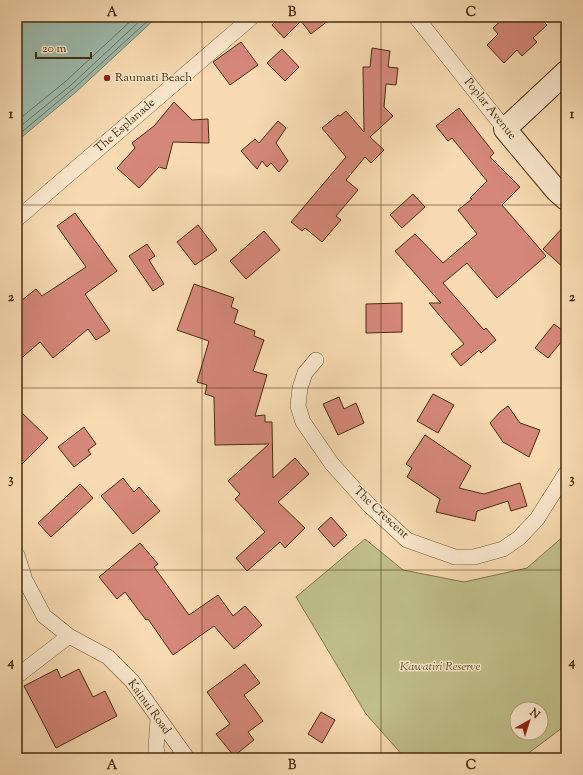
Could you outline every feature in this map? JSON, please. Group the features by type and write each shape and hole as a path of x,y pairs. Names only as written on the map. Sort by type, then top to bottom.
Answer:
{"main road":[{"path":"506,129 566,72"},
{"name":"Poplar Avenue","path":"506,129 556,190 566,199"}],"street":[{"name":"The Esplanade","path":"17,219 252,17"},
{"name":"Poplar Avenue","path":"416,17 506,129"},
{"name":"The Crescent","path":"316,360 304,373 300,388 298,406 303,422 332,464 369,504 407,540 455,557 474,557 503,549 519,538 537,520 566,473"},
{"name":"Kainui Road","path":"17,555 25,580 44,616 69,636 108,657 132,681 158,720 187,758"},
{"path":"17,676 69,636"},
{"path":"158,720 156,748 158,758"}],"green space":[{"name":"Kawatiri Reserve","path":"566,534 566,725 549,738 549,701 509,701 509,741 545,741 522,758 405,758 366,714 296,597 365,539 403,570 464,582 527,568"}],"water":[{"path":"17,17 157,17 76,92 17,141"}],"building":[{"path":"280,17 333,17 311,34 301,21 284,38 272,25"},
{"path":"505,17 539,17 547,25 533,38 537,42 522,56 517,50 504,63 487,45 498,34 493,28"},
{"path":"241,42 258,65 230,85 213,62"},
{"path":"372,48 390,51 388,67 398,68 396,85 386,84 384,107 393,116 370,137 384,150 371,163 365,157 346,180 358,190 336,216 341,220 322,242 305,228 302,231 291,222 346,157 322,128 338,115 340,116 346,111 364,132 363,67 370,67"},
{"path":"282,49 299,67 285,81 267,63"},
{"path":"174,102 192,120 208,119 209,143 173,142 166,169 159,167 139,188 117,168 135,148 132,143 154,126"},
{"path":"459,108 494,153 490,157 520,187 502,205 546,256 497,298 467,263 443,283 484,330 486,328 496,340 481,353 479,350 461,366 451,354 464,344 429,303 441,303 395,251 415,234 443,263 477,234 458,210 472,199 470,198 487,181 452,138 448,141 436,126"},
{"path":"278,121 286,128 276,143 288,161 279,172 271,163 267,167 262,161 257,169 241,151 255,139 259,143"},
{"path":"413,194 425,207 402,228 390,215"},
{"path":"75,213 117,271 85,294 110,331 96,340 88,329 53,358 40,342 17,362 17,304 36,289 42,296 86,267 57,226"},
{"path":"566,224 566,270 543,249"},
{"path":"198,225 217,250 195,265 177,242"},
{"path":"264,231 280,250 246,279 230,261"},
{"path":"147,244 155,256 149,260 164,284 153,291 129,256"},
{"path":"194,284 234,298 231,307 238,310 234,323 255,331 254,336 264,340 253,371 267,375 255,416 265,415 265,422 272,422 273,478 295,458 309,474 278,502 305,528 285,548 280,542 247,571 236,558 265,532 235,499 240,494 228,481 269,444 215,445 214,397 205,394 207,385 197,382 209,341 177,330"},
{"path":"402,303 402,332 366,333 366,304"},
{"path":"554,324 566,333 566,336 548,358 535,348"},
{"path":"433,394 454,405 438,433 417,421"},
{"path":"339,397 344,409 356,403 364,423 338,435 323,404"},
{"path":"508,406 520,423 540,430 529,457 503,442 490,423"},
{"path":"17,408 48,438 17,469"},
{"path":"84,427 96,444 88,450 91,454 74,467 58,447"},
{"path":"425,435 471,466 459,488 484,494 520,483 527,506 511,511 508,501 477,511 475,521 436,512 440,499 407,477 412,468 406,464"},
{"path":"123,478 134,492 139,487 160,511 133,534 101,496"},
{"path":"80,484 93,498 51,537 38,523"},
{"path":"331,517 347,535 334,547 318,529"},
{"path":"140,543 158,564 154,567 189,615 218,595 233,616 245,606 262,625 234,649 214,626 173,655 148,619 146,620 125,592 117,599 99,577"},
{"path":"245,664 260,683 244,695 263,721 248,732 254,740 234,756 216,734 230,724 207,692"},
{"path":"57,669 61,678 79,669 93,697 105,691 117,716 56,748 24,686"},
{"path":"321,712 335,720 322,743 308,734"}],"place":[{"name":"Raumati Beach","path":"107,78"}]}
